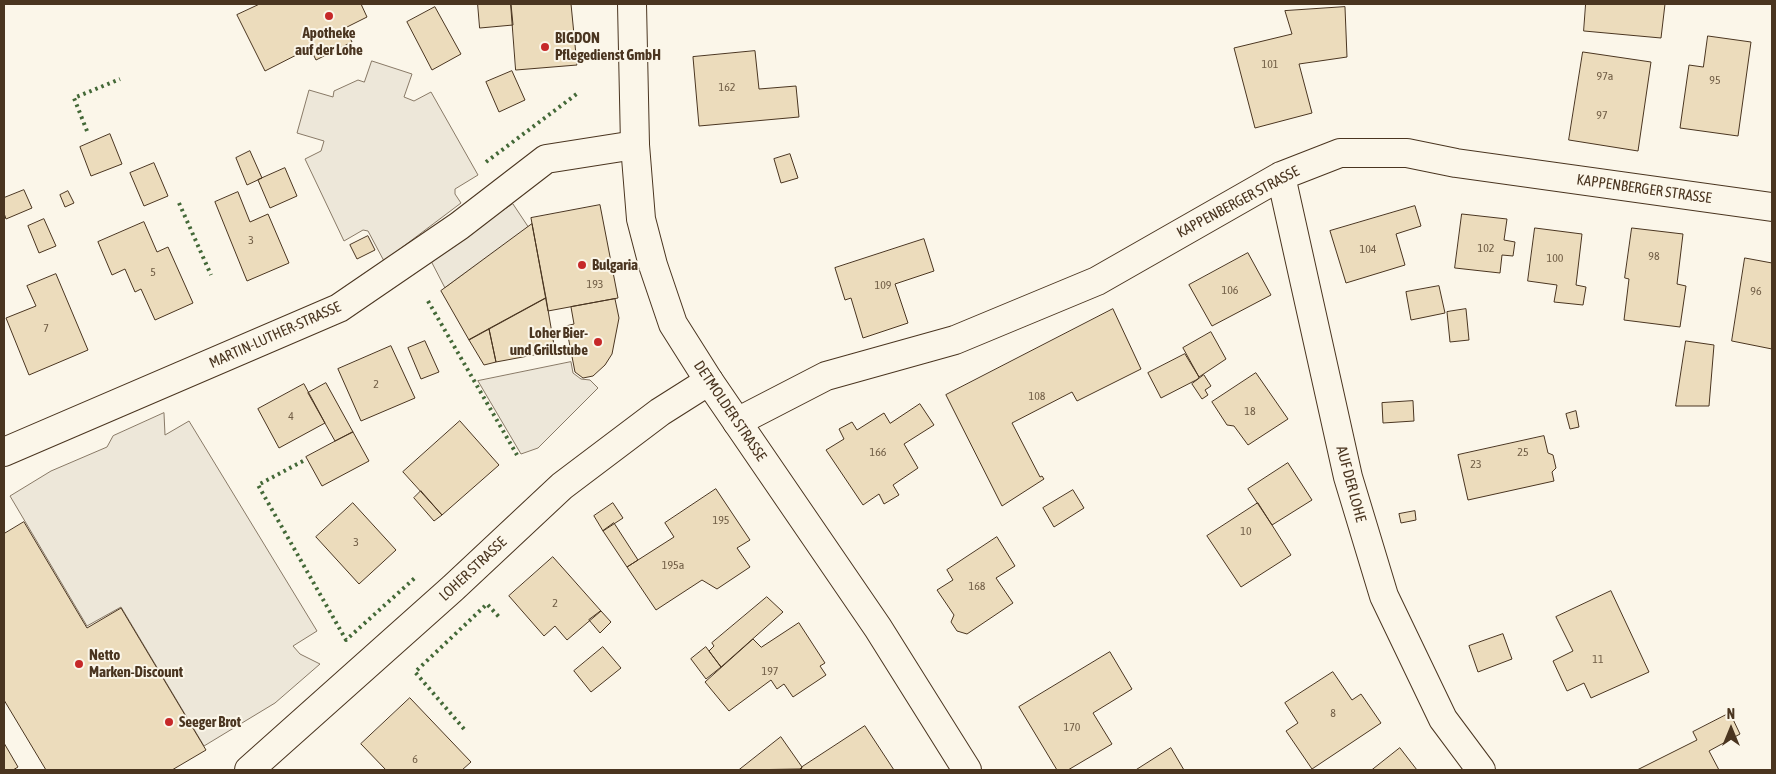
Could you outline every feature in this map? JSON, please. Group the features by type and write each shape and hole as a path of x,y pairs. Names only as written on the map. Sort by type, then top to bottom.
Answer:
{"street":[{"name":"DETMOLDER STRASSE","path":"632,4 635,145 641,219 653,265 673,324 709,381 878,628 967,770"},
{"name":"MARTIN-LUTHER-STRASSE","path":"4,452 339,308 459,226 546,159 635,145"},
{"name":"KAPPENBERGER STRASSE","path":"737,422 826,376 955,340 1097,281 1281,176 1340,153 1407,153 1456,163 1772,207"},
{"name":"AUF DER LOHE","path":"1281,176 1348,477 1384,596 1444,719 1481,770"},
{"name":"LOHER STRASSE","path":"248,770 453,588 562,486 660,412 709,381"}],"shaded area":[{"path":"372,61 412,74 404,97 414,101 431,92 478,175 455,189 455,194 461,203 384,261 368,231 363,230 344,241 305,159 321,151 324,141 297,133 309,90 333,97 334,91 358,80 364,82"},
{"path":"513,204 529,228 445,288 430,259"},
{"path":"571,362 573,373 581,379 590,380 598,388 538,448 521,454 478,381"},
{"path":"164,413 165,435 189,421 317,631 293,646 300,654 320,664 275,703 204,746 121,607 87,626 10,496 51,471 107,447 113,436"}],"building":[{"path":"260,4 361,4 367,17 345,28 352,42 316,60 310,48 265,71 237,15"},
{"path":"478,4 511,4 513,25 480,28"},
{"name":"BIGDON Pflegedienst GmbH","path":"511,4 571,4 577,65 516,70"},
{"path":"1586,4 1665,4 1661,38 1584,31"},
{"path":"435,7 461,54 432,70 407,22"},
{"path":"1345,7 1347,57 1299,64 1312,113 1255,128 1234,48 1292,34 1285,11"},
{"path":"1708,36 1751,42 1738,136 1680,128 1689,65 1703,67"},
{"path":"755,51 759,89 796,86 799,117 699,126 693,57"},
{"path":"1583,52 1651,62 1638,151 1569,140"},
{"path":"512,71 525,100 499,112 486,82"},
{"path":"110,134 122,164 91,176 80,147"},
{"path":"250,151 262,178 247,185 236,158"},
{"path":"790,154 798,178 781,183 774,159"},
{"path":"154,163 168,196 144,206 130,173"},
{"path":"285,168 297,196 270,208 258,180"},
{"path":"24,190 32,208 6,219 4,198"},
{"path":"68,191 74,203 65,207 60,195"},
{"path":"238,192 250,222 268,214 289,263 247,281 215,202"},
{"path":"600,205 618,298 548,311 531,218"},
{"path":"1415,206 1421,226 1396,234 1405,265 1346,283 1330,231"},
{"path":"1462,214 1507,219 1504,240 1515,242 1513,256 1502,255 1500,273 1455,268"},
{"path":"44,219 56,246 39,253 28,226"},
{"path":"144,222 157,252 168,247 193,303 155,320 141,289 135,292 125,269 112,275 98,242"},
{"path":"532,224 546,298 469,340 441,291"},
{"path":"1535,228 1582,234 1576,285 1586,287 1583,305 1554,302 1557,285 1528,281"},
{"path":"1632,228 1683,234 1677,284 1686,286 1680,327 1624,320 1629,279 1625,278"},
{"path":"368,236 375,250 357,259 350,245"},
{"path":"924,239 934,271 895,284 908,323 863,338 851,298 845,300 835,268"},
{"path":"1248,253 1271,295 1212,326 1189,285"},
{"path":"1745,258 1772,263 1772,349 1732,341"},
{"path":"56,274 88,350 29,375 6,318 36,306 27,286"},
{"path":"1439,286 1445,313 1411,320 1406,292"},
{"path":"546,298 555,351 496,362 489,329"},
{"path":"615,299 619,318 612,354 605,365 593,376 583,378 575,372 566,326 574,324 571,307"},
{"path":"1113,309 1141,369 1077,401 1072,392 1012,423 1040,477 1042,476 1044,479 1002,506 946,395"},
{"path":"1466,309 1469,340 1450,342 1447,312"},
{"path":"489,329 496,362 484,365 469,340"},
{"path":"1211,332 1226,359 1199,377 1183,348"},
{"path":"425,341 439,372 421,379 408,348"},
{"path":"1686,341 1714,345 1709,406 1676,406"},
{"path":"391,346 415,398 361,421 338,369"},
{"path":"1185,354 1199,377 1198,379 1161,398 1148,373"},
{"path":"1256,373 1288,419 1248,445 1234,426 1227,425 1212,402"},
{"path":"1204,375 1211,386 1205,390 1208,395 1202,399 1192,384"},
{"path":"326,383 353,432 335,441 308,393"},
{"path":"304,384 325,423 279,448 258,409"},
{"path":"1413,401 1414,421 1383,423 1382,403"},
{"path":"920,404 934,425 904,444 918,468 893,485 899,495 884,504 879,494 863,505 826,450 844,439 839,429 852,422 857,430 884,413 890,423"},
{"path":"1576,411 1579,427 1570,429 1566,414"},
{"path":"460,421 499,465 442,515 403,472"},
{"path":"353,432 369,461 322,486 306,457"},
{"path":"1544,436 1548,453 1553,455 1556,468 1552,472 1554,481 1468,500 1458,455"},
{"path":"1288,463 1312,500 1272,525 1248,489"},
{"path":"716,489 750,540 737,548 750,567 717,589 702,580 656,610 627,567 674,537 665,523"},
{"path":"1073,490 1084,508 1054,527 1043,508"},
{"path":"421,491 442,515 434,521 414,498"},
{"path":"353,503 396,550 359,584 316,537"},
{"path":"613,503 623,518 603,531 594,516"},
{"path":"1258,503 1291,555 1241,587 1207,536"},
{"path":"1415,511 1416,520 1401,523 1399,514"},
{"name":"Netto Marken-Discount","path":"24,522 87,628 121,608 206,750 172,770 46,770 4,700 4,534"},
{"path":"614,523 638,560 627,567 603,531"},
{"path":"997,537 1015,566 996,578 1013,603 967,634 957,631 951,622 954,615 937,590 953,580 947,570"},
{"path":"553,557 601,611 567,640 555,626 544,636 509,596"},
{"path":"1611,591 1649,672 1591,698 1584,683 1567,691 1553,661 1573,651 1556,617"},
{"path":"767,597 783,612 721,667 709,651 714,646 712,643"},
{"path":"601,611 611,622 600,633 589,620"},
{"path":"799,623 825,663 820,666 826,675 793,697 784,684 777,689 771,680 729,711 705,682 753,639 761,647"},
{"path":"1503,634 1512,659 1478,672 1469,646"},
{"path":"603,647 621,668 591,692 574,671"},
{"path":"706,647 721,667 706,679 691,659"},
{"path":"1110,652 1132,689 1093,713 1112,744 1068,770 1057,770 1019,707"},
{"path":"1333,672 1352,700 1361,694 1381,723 1312,769 1286,731 1298,723 1285,703"},
{"path":"410,698 471,762 462,770 386,770 361,744"},
{"path":"1730,713 1740,734 1709,751 1719,770 1637,770 1697,740 1693,732"},
{"path":"865,726 894,770 801,770 802,767"},
{"path":"781,737 802,767 800,769 739,770"},
{"path":"4,743 18,767 13,770 4,770"},
{"path":"1171,748 1184,770 1136,770"},
{"path":"1400,748 1417,770 1372,770"}],"hedge":[{"path":"87,131 74,98 120,79"},
{"path":"486,162 578,93"},
{"path":"179,203 211,275"},
{"path":"428,301 517,455"},
{"path":"303,461 258,485 346,640 417,576"},
{"path":"464,729 415,672 487,604 500,618"}],"place":[{"name":"Apotheke auf der Lohe","path":"329,16"},
{"name":"BIGDON Pflegedienst GmbH","path":"545,47"},
{"name":"Bulgaria","path":"582,265"},
{"name":"Loher Bier- und Grillstube","path":"598,342"},
{"name":"Netto Marken-Discount","path":"79,664"},
{"name":"Seeger Brot","path":"169,722"}]}
